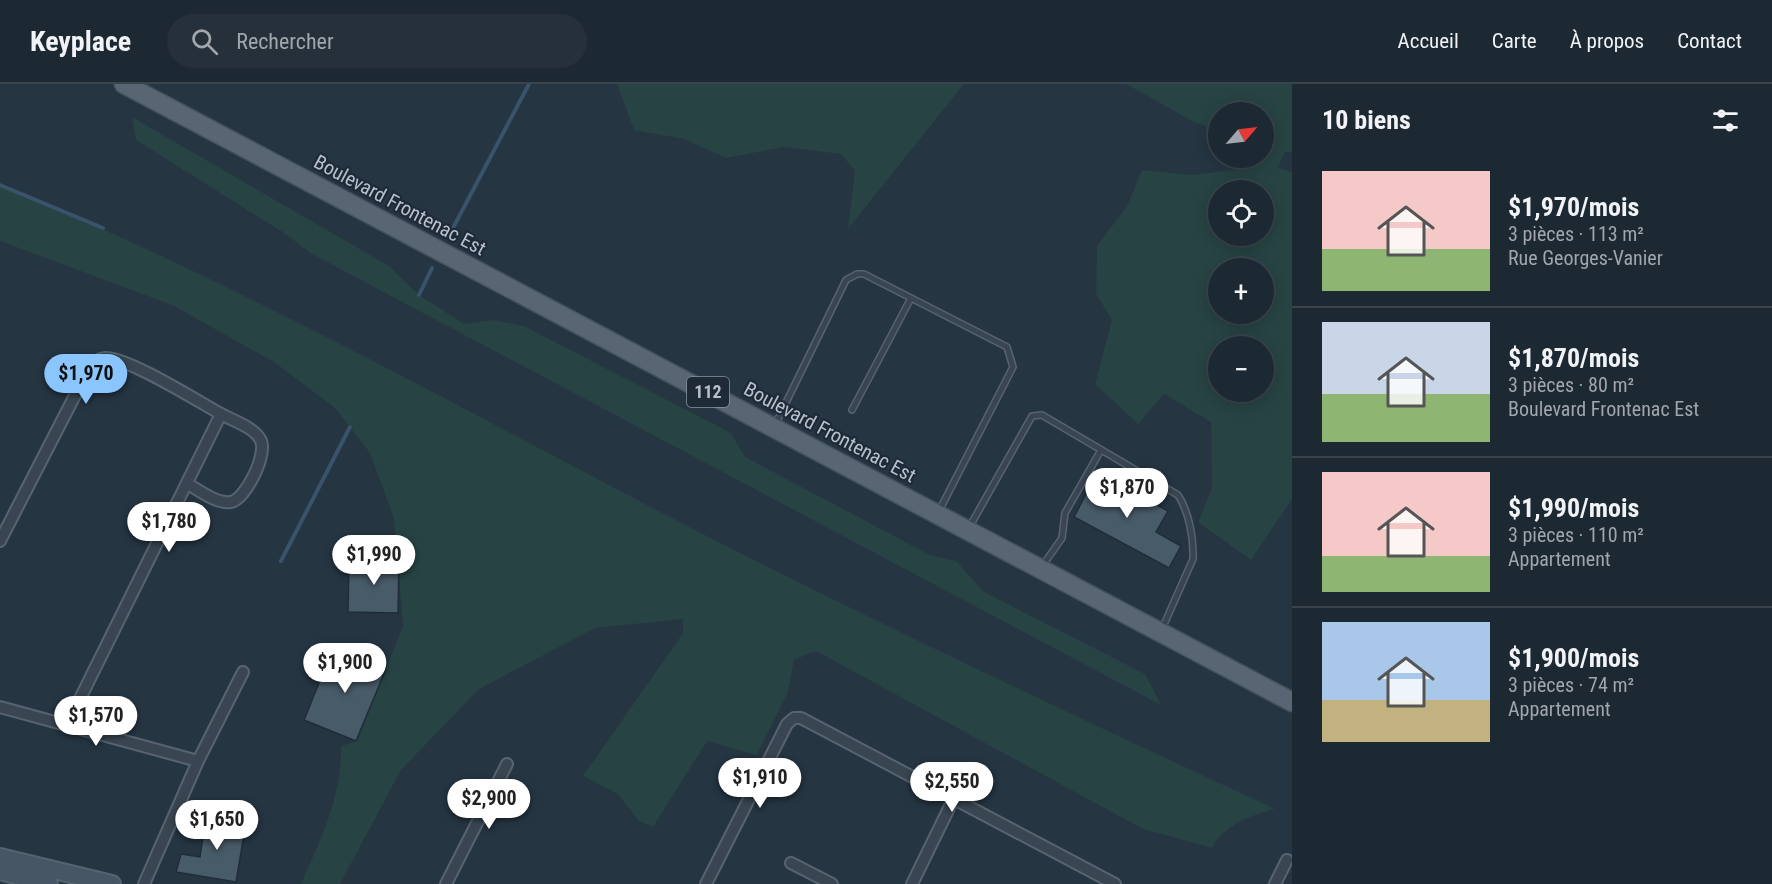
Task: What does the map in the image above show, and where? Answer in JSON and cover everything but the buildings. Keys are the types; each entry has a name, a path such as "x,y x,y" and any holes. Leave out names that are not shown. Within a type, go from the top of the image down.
{"main road":[{"name":"Boulevard Frontenac Est","path":"124,84 1292,702"}],"street":[{"path":"0,541 87,372 95,362 103,358 126,362 259,437 264,446 263,455 246,489 238,499 230,502 219,501 188,484"},
{"path":"67,724 221,414"},
{"path":"144,884 198,761 243,672"},
{"path":"0,707 198,761"},
{"path":"706,884 787,724 794,718 813,722 954,798 1096,879 1115,884"},
{"path":"446,884 507,764"},
{"path":"912,884 954,798"},
{"path":"0,857 112,884"},
{"path":"1275,884 1287,860"},
{"path":"791,862 832,884"},
{"path":"0,871 49,884"}],"lane":[{"path":"774,427 846,280 857,274 864,274 1007,347 1014,360 1013,367 937,514"},
{"path":"852,410 911,298"},
{"path":"967,530 1032,416 1041,415 1178,495 1184,504 1194,548 1192,559 1160,633"},
{"path":"1040,569 1062,538 1063,519 1069,502 1101,450"}],"green space":[{"path":"617,84 964,84 848,229 855,171 841,154 783,147 726,158 684,139 634,130"},
{"path":"1126,84 1292,84 1292,152 1285,152 1278,168 1292,172 1292,499 1251,560 1198,522 1212,488 1211,422 1164,394 1138,424 1095,384 1112,320 1096,294 1097,246 1127,206 1142,170 1192,175 1248,168 1274,168 1274,102 1208,102 1208,127 1194,122"},
{"path":"132,117 389,266 419,295 464,324 493,320 524,326 731,433 745,457 930,555 956,561 984,592 1145,674 1161,705 312,254 284,233 136,140"},
{"path":"0,185 194,271 384,366 760,563 952,657 1275,809 1239,822 1223,833 1212,848 1143,829 816,651 794,660 788,692 757,755 707,741 653,827 638,820 618,794 583,776 683,633 683,619 595,628 479,689 401,770 340,884 301,884 323,833 334,800 341,746 357,741 403,626 394,519 370,453 335,408 274,362 172,305 0,241"}],"waterway":[{"path":"453,228 529,84"},
{"path":"0,185 103,228"},
{"path":"419,295 432,268"},
{"path":"281,561 350,427"}]}
